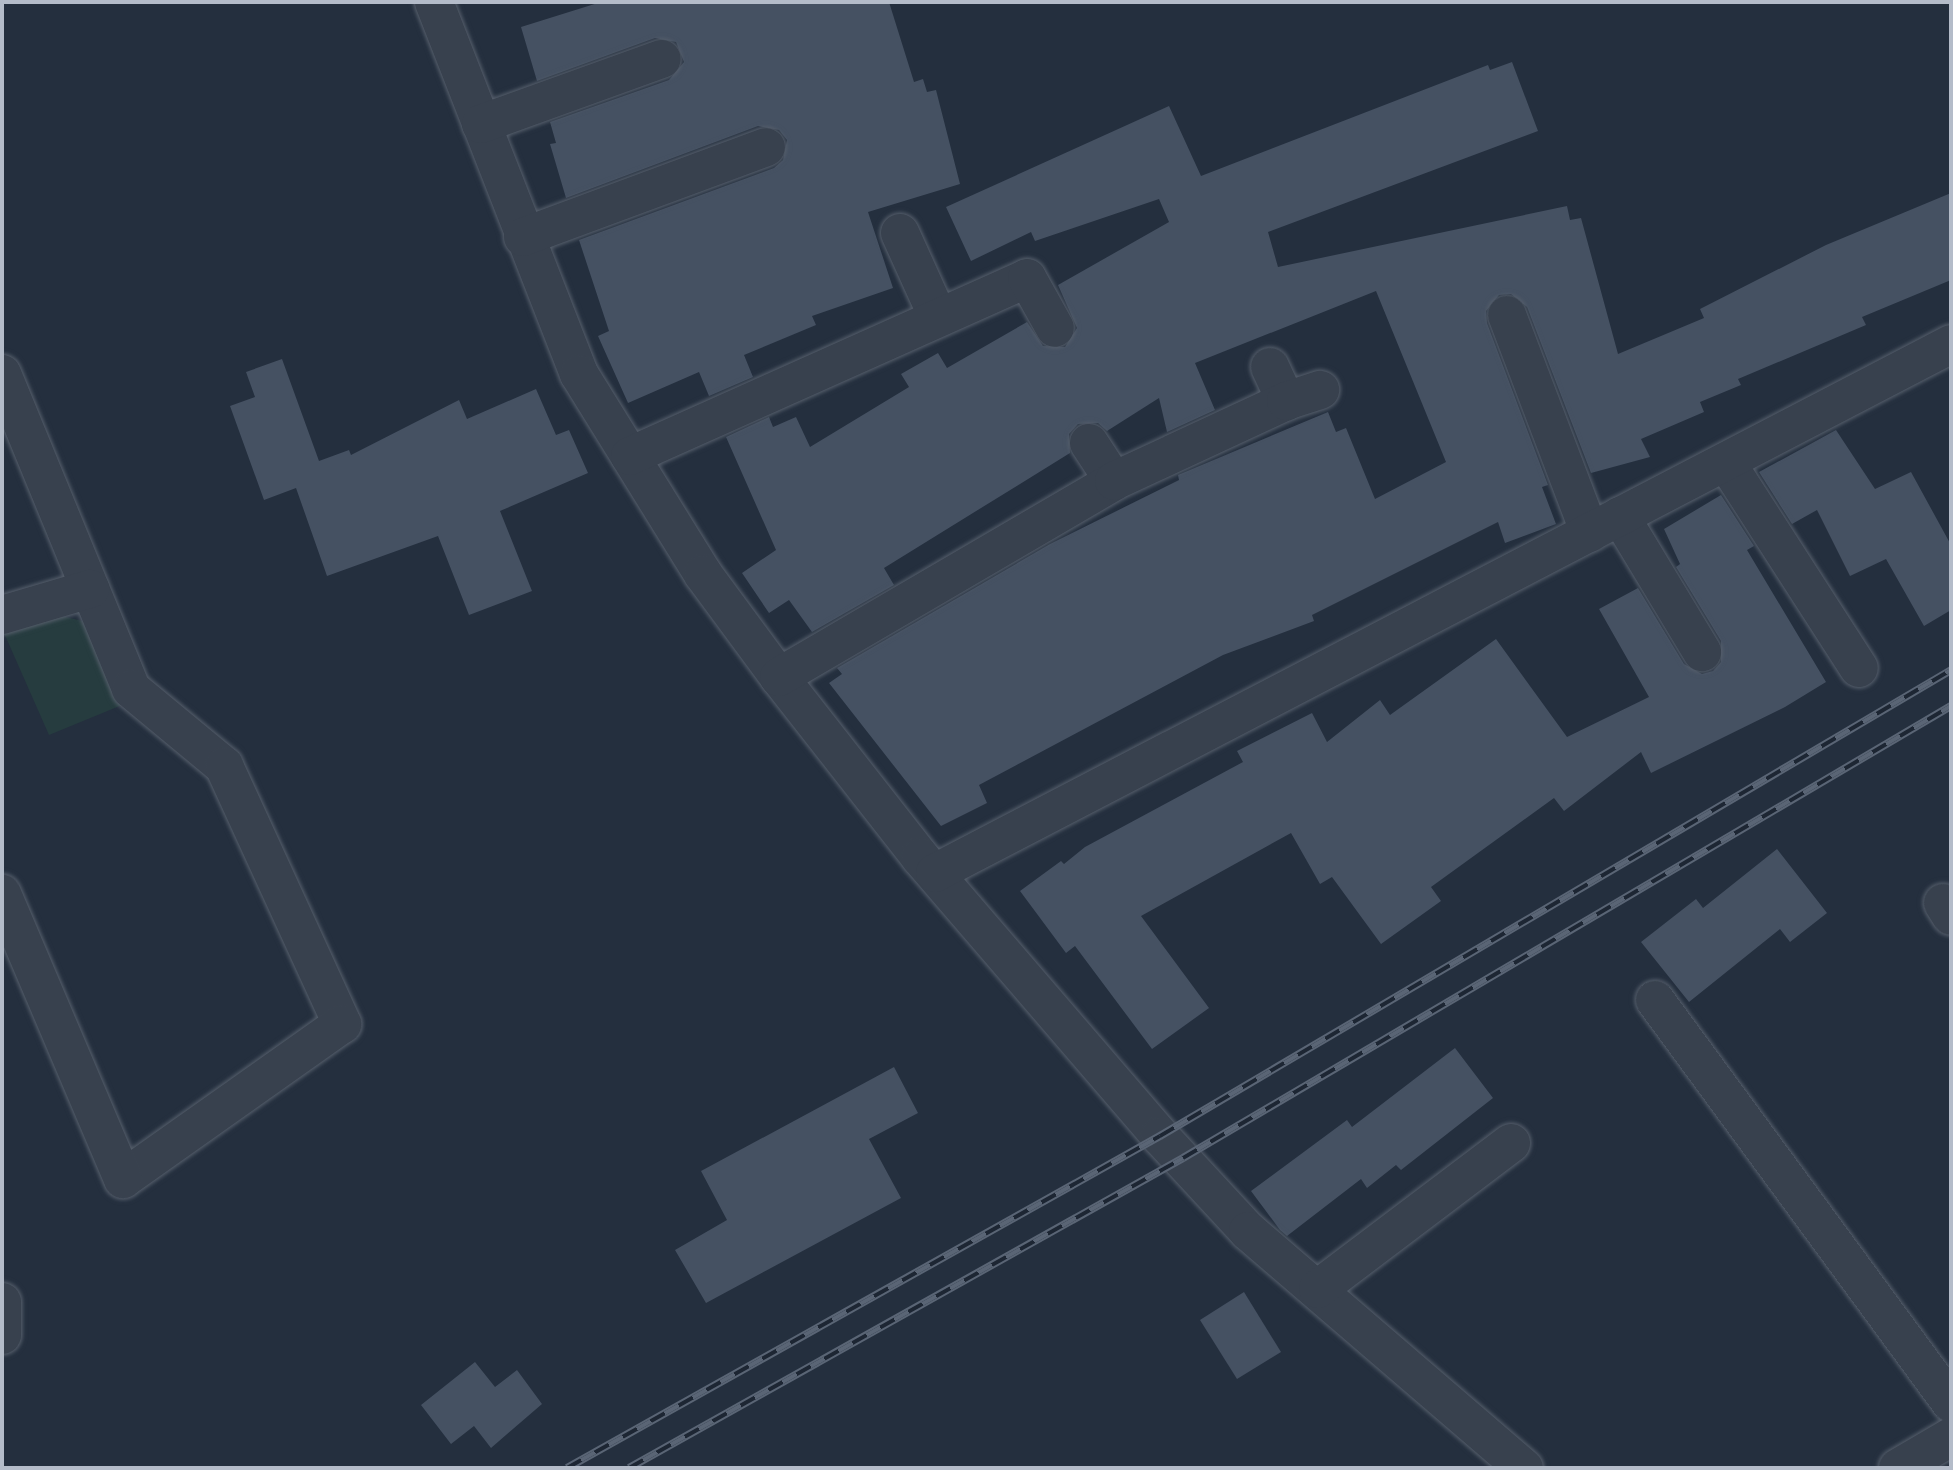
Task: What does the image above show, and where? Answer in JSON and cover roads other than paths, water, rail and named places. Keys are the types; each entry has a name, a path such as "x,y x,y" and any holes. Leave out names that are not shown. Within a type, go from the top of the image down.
{"street":[{"path":"434,2 523,237 579,374 703,574 779,677 935,873 1160,1136 1248,1231 1524,1468"},
{"path":"481,124 662,59"},
{"path":"523,237 766,147"},
{"path":"900,233 938,317"},
{"path":"630,456 1027,278 1055,328"},
{"path":"1507,315 1605,525 1702,652"},
{"path":"935,873 1951,344"},
{"path":"779,677 1114,481 1303,396 1270,367"},
{"path":"2,374 131,689 224,766 341,1024 123,1179 2,894"},
{"path":"1089,443 1114,481"},
{"path":"1726,462 1859,668"},
{"path":"2,615 90,589"},
{"path":"1655,1000 1951,1403"},
{"path":"1318,1289 1510,1143"},
{"path":"2,1302 2,1335"},
{"path":"1898,1468 1951,1437"}],"railway":[{"path":"567,1468 1160,1136 1951,670"},
{"path":"629,1468 1183,1158 1951,706"}]}
